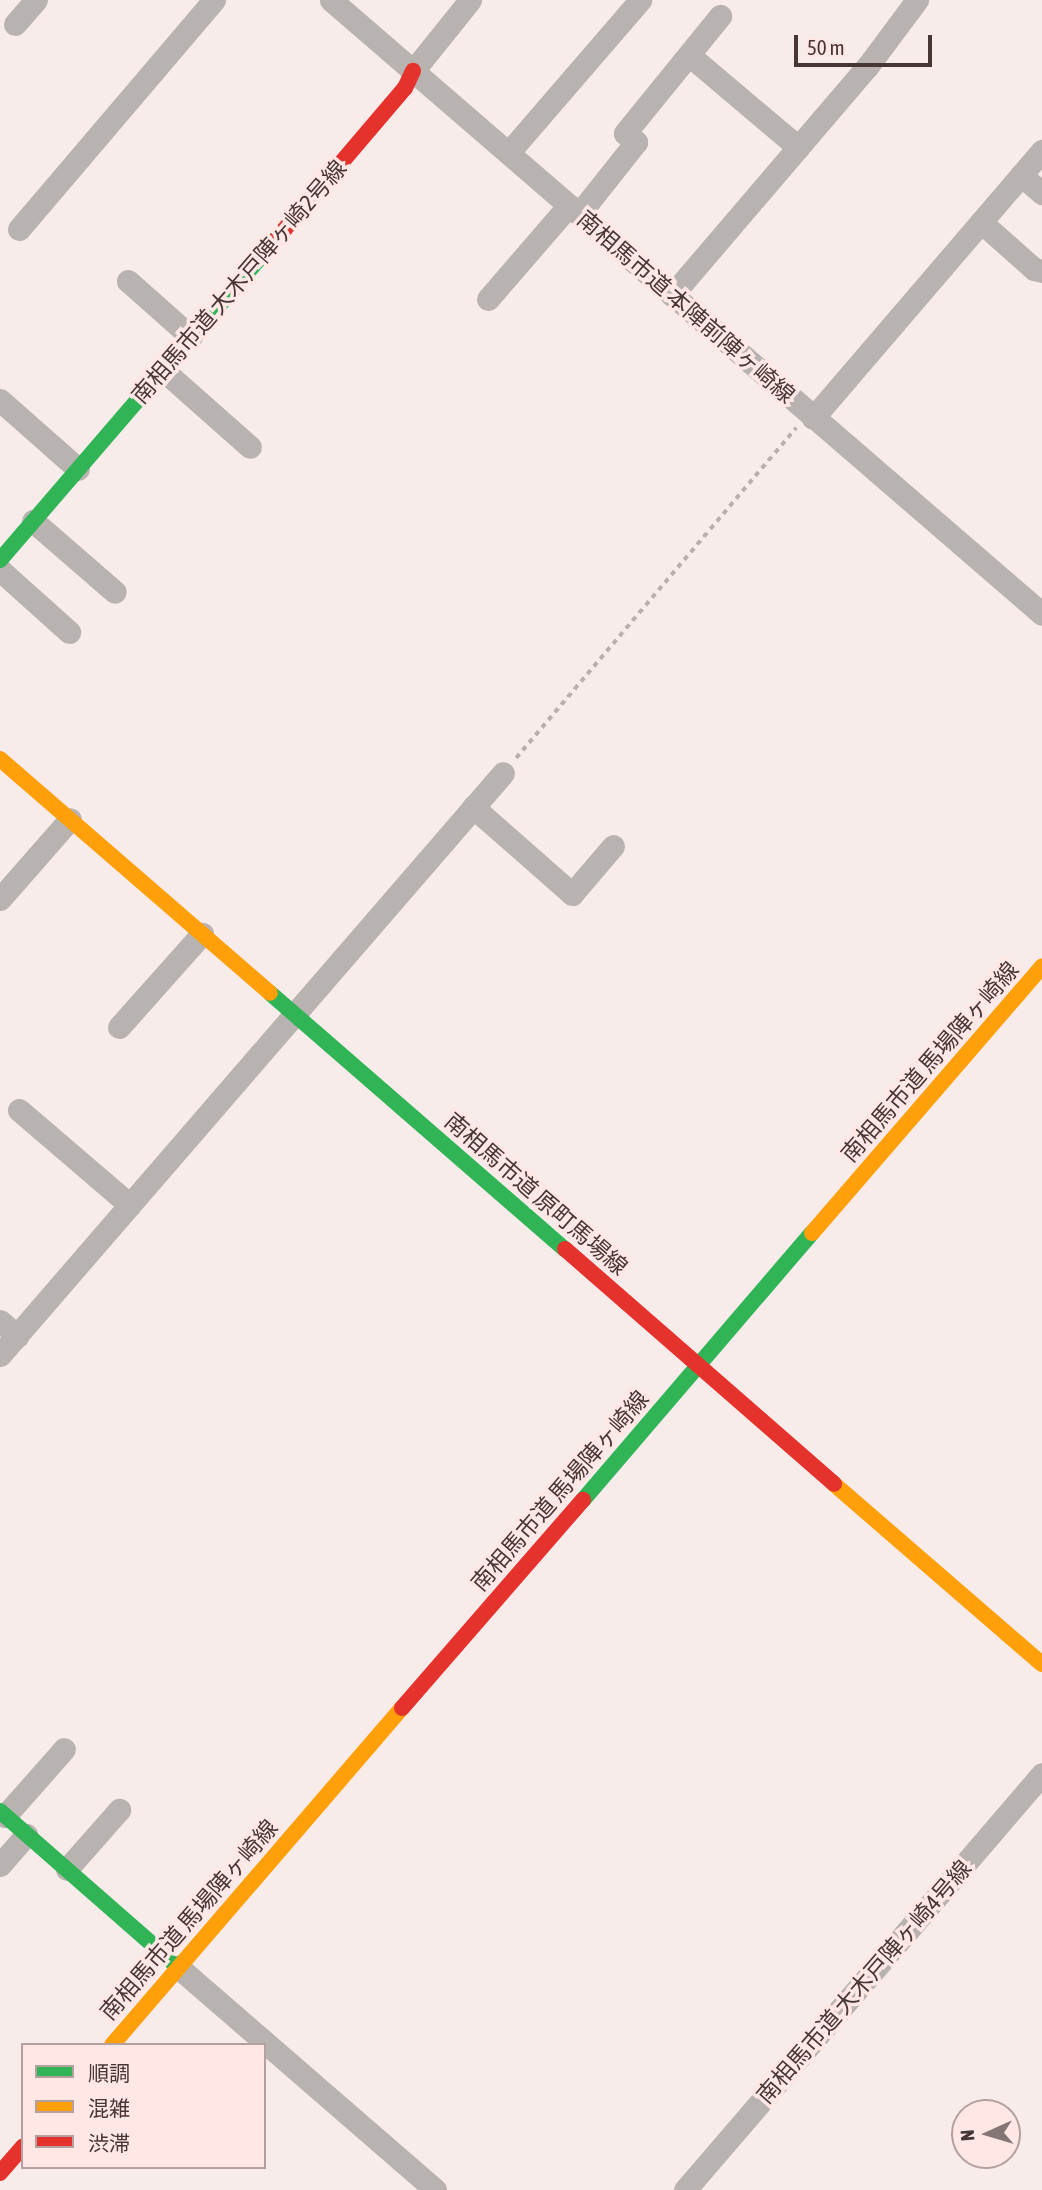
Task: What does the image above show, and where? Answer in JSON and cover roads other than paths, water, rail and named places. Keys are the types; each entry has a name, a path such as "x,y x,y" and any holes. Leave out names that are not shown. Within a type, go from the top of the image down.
{"street":[{"path":"15,24 36,0"},
{"path":"19,229 214,0"},
{"name":"南相馬市道 本陣前陣ヶ崎線","path":"331,0 1042,614"},
{"name":"南相馬市道 大木戸陣ヶ崎2号線","path":"0,561 405,88 413,71 470,0"},
{"path":"509,152 640,0"},
{"path":"672,295 867,67 917,0"},
{"path":"488,299 636,142 625,134 720,16"},
{"path":"689,55 798,147"},
{"path":"813,418 1042,151"},
{"path":"1021,175 1042,193"},
{"path":"981,222 1034,269 1042,271"},
{"path":"128,281 191,337"},
{"path":"163,370 250,447"},
{"path":"0,400 78,468"},
{"path":"33,521 114,592"},
{"path":"0,561 69,632"},
{"name":"南相馬市道 原町馬場線","path":"0,759 1042,1664"},
{"path":"0,1355 8,1328 130,1205 503,773"},
{"path":"473,807 572,894 613,846"},
{"path":"0,899 70,819"},
{"path":"119,1027 202,934"},
{"name":"南相馬市道 馬場陣ヶ崎線","path":"114,2043 1042,967"},
{"path":"19,1110 130,1205"},
{"path":"64,1749 3,1814 266,2043"},
{"name":"南相馬市道 大木戸陣ヶ崎4号線","path":"685,2190 1042,1774"},
{"path":"67,1869 119,1810"},
{"path":"0,1865 26,1835"},
{"path":"266,2043 435,2190"},
{"path":"0,2173 21,2149"}]}
